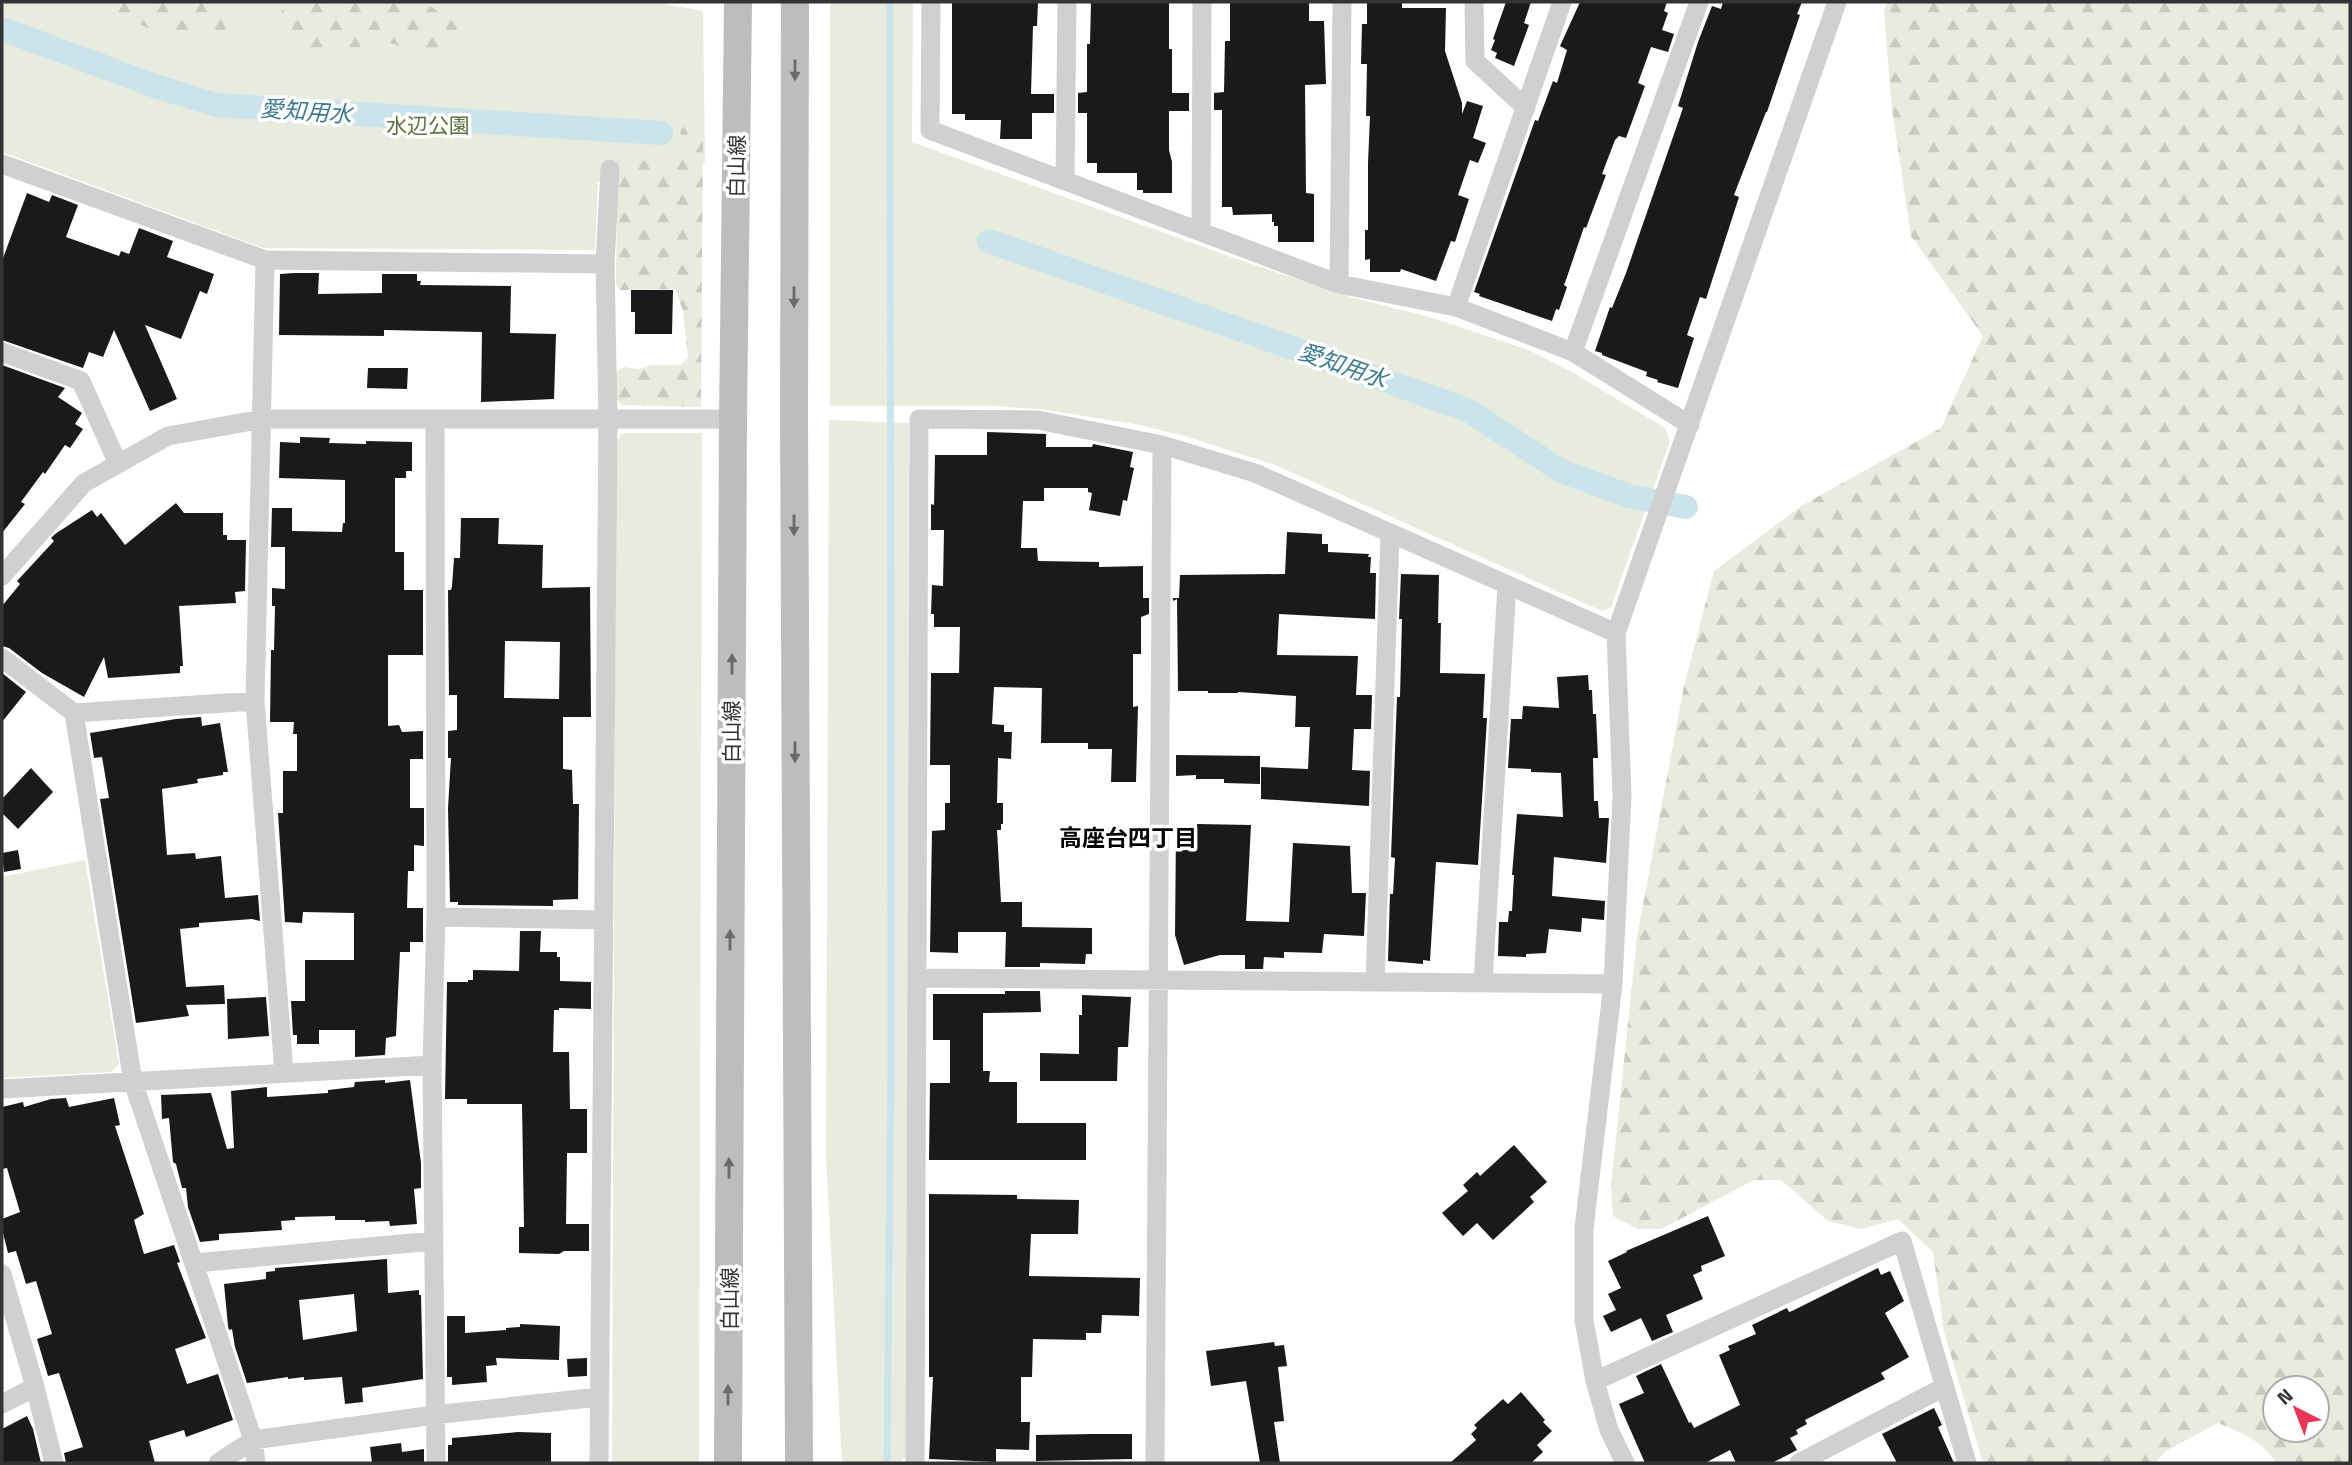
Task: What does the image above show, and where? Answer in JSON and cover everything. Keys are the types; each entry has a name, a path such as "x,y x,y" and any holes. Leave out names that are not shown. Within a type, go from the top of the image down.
{"street":[{"name":"白山線","path":"728,1463 734,2"},
{"path":"795,2 793,418 799,1463"},
{"path":"931,2 930,130 1339,284 1456,307 1573,352 1690,425"},
{"path":"1065,180 1067,2"},
{"path":"1201,232 1202,2"},
{"path":"1339,284 1342,2"},
{"path":"1474,2 1475,61 1526,108"},
{"path":"1456,307 1562,2"},
{"path":"1573,352 1699,2"},
{"path":"1625,1463 1609,1430 1595,1381 1584,1320 1584,1228 1612,984 1622,796 1616,633 1837,2"},
{"path":"2,164 265,260 605,264"},
{"path":"599,1463 608,419 605,264 610,169"},
{"path":"265,260 255,701 284,1073"},
{"path":"2,352 81,381 118,464"},
{"path":"2,576 84,483 168,436 262,419 733,419"},
{"path":"915,1463 919,419 1038,421 1162,445 1255,473 1616,633"},
{"path":"435,420 436,917 432,1065 436,1463"},
{"path":"1155,1463 1162,445"},
{"path":"1375,982 1390,534"},
{"path":"1483,983 1507,585"},
{"path":"2,658 75,713 255,701"},
{"path":"75,713 132,1082 253,1440 256,1463"},
{"path":"436,917 603,920"},
{"path":"918,978 1612,984"},
{"path":"2,1089 432,1065"},
{"path":"195,1263 433,1241"},
{"path":"1595,1381 1902,1241 1967,1463"},
{"path":"2,1274 54,1463"},
{"path":"2,1404 35,1387"},
{"path":"1799,1463 1944,1387"},
{"path":"218,1463 253,1440 434,1415 599,1397"}],"green space":[{"name":"水辺公園","path":"2,2 654,2 703,11 705,162 638,181 598,182 595,250 263,248 2,152"},
{"path":"95,2 184,2 189,6 200,2 228,2 235,10 233,23 225,31 190,36 154,31"},
{"path":"287,2 427,4 454,22 465,44 450,55 417,51 387,42 323,53 289,44 276,21"},
{"path":"830,2 913,2 912,142 1237,259 1354,298 1433,318 1531,351 1572,372 1665,428 1670,441 1611,607 1602,611 1275,465 1188,437 1140,425 1047,410 995,406 830,406"},
{"path":"1887,2 2350,2 2350,1463 2276,1463 2258,1443 2218,1423 2166,1451 2155,1463 1983,1463 1944,1332 1933,1252 1898,1219 1861,1229 1828,1221 1781,1180 1754,1180 1661,1229 1638,1229 1613,1216 1611,1186 1637,937 1684,686 1714,571 1803,505 1941,428 1983,336 1911,236 1892,109 1884,12"},
{"path":"688,122 699,122 703,127 701,407 622,405 616,398 616,372 624,367 639,369 652,365 681,365 688,357 683,311 675,289 620,290 616,285 617,179 635,164 677,154 681,130"},
{"path":"829,420 909,423 906,1456 900,1463 842,1463 826,1155"},
{"path":"622,433 702,433 699,1463 612,1463 616,442"},
{"path":"85,860 119,1064 111,1072 2,1078 2,877"}],"building":[{"path":"952,2 1038,2 1037,26 1033,26 1031,94 1054,94 1054,113 1032,113 1032,139 1000,139 1001,120 965,120 965,114 952,114"},
{"path":"1091,2 1169,2 1172,93 1189,93 1189,111 1169,111 1172,193 1143,193 1143,190 1137,190 1137,173 1097,173 1097,163 1087,163 1087,113 1078,113 1078,93 1087,92 1087,44 1090,44"},
{"path":"1230,2 1309,2 1309,21 1324,21 1326,84 1305,85 1306,193 1314,194 1314,242 1278,242 1278,226 1274,226 1272,222 1272,214 1233,215 1232,207 1222,207 1222,110 1214,110 1214,93 1224,92 1225,41 1230,41"},
{"path":"1367,2 1402,2 1402,8 1446,8 1445,51 1462,103 1462,114 1467,101 1483,106 1473,138 1486,143 1478,163 1470,160 1458,195 1469,199 1455,242 1451,241 1436,281 1401,269 1400,272 1370,272 1370,259 1365,260 1370,116 1366,116 1367,64 1361,64 1362,24 1367,24"},
{"path":"1506,2 1531,2 1524,23 1529,25 1514,66 1495,58 1497,53 1491,50"},
{"path":"1580,2 1667,2 1664,11 1668,13 1662,30 1674,34 1668,52 1651,47 1638,83 1645,86 1626,138 1619,136 1615,140 1602,174 1606,175 1586,228 1584,227 1564,285 1567,287 1559,310 1556,309 1552,321 1474,292 1535,120 1538,121 1553,81 1557,83 1567,50 1560,46"},
{"path":"1723,2 1802,2 1767,112 1734,195 1739,197 1706,299 1700,297 1687,335 1694,338 1678,388 1657,382 1658,380 1646,376 1647,372 1595,351 1610,307 1612,308 1626,273 1683,108 1678,106 1698,42 1712,6 1721,9"},
{"path":"27,193 49,202 52,195 78,205 66,237 119,256 121,251 129,254 139,228 173,241 167,257 214,274 207,294 200,291 181,339 145,325 177,399 150,411 114,330 103,357 89,352 83,368 2,340 2,261"},
{"path":"319,273 318,294 382,293 382,274 417,274 420,285 511,286 510,333 556,334 554,399 481,402 482,332 384,330 384,336 279,335 280,274"},
{"path":"631,290 673,290 672,334 635,334"},
{"path":"2,365 65,388 58,397 82,413 75,424 83,429 70,448 65,445 45,474 43,472 21,502 25,504 2,533"},
{"path":"368,368 408,368 407,389 367,388"},
{"path":"987,432 1046,434 1046,447 1092,447 1093,444 1133,452 1130,467 1134,468 1127,501 1123,500 1120,516 1089,510 1092,493 1088,492 1088,488 1044,488 1044,501 1023,501 1021,548 1037,548 1038,561 1099,562 1099,567 1143,566 1143,598 1149,598 1149,614 1141,617 1141,654 1133,654 1133,707 1138,706 1136,782 1111,782 1112,749 1088,749 1088,743 1041,743 1042,688 994,687 992,724 1004,725 1004,732 1012,732 1011,759 998,758 997,803 1003,803 1003,824 1001,830 997,830 1001,902 1022,902 1022,927 1092,928 1092,954 1086,954 1085,964 1040,963 1040,967 1005,967 1006,932 958,932 958,953 930,952 932,831 945,830 945,803 950,803 950,765 930,765 931,673 959,673 960,627 934,627 934,614 931,614 932,585 943,586 944,530 931,530 935,455 987,455"},
{"path":"300,437 330,438 329,443 412,442 412,471 406,471 406,478 395,478 395,552 404,552 404,590 423,590 423,655 388,655 388,726 399,725 402,732 423,731 423,759 410,759 410,808 424,808 424,846 414,845 414,871 408,871 407,908 423,908 423,942 410,942 410,952 400,952 396,1036 386,1038 385,1055 355,1057 355,1030 319,1030 319,1044 297,1044 297,1035 293,1035 291,1001 305,1001 305,960 354,960 354,913 303,912 302,923 285,922 278,813 283,813 283,771 297,771 297,734 293,734 294,722 270,722 271,650 274,650 275,606 272,606 272,588 285,589 285,547 271,547 272,508 292,508 292,531 342,532 345,523 345,480 279,478 280,442 300,443"},
{"path":"176,503 184,513 223,513 223,535 227,535 227,540 246,540 245,591 235,592 236,603 179,606 183,666 180,666 180,673 108,678 104,657 84,697 2,646 2,606 20,584 17,581 54,541 51,538 55,534 92,510 97,517 101,513 125,545"},
{"path":"461,518 499,518 498,544 543,545 542,588 590,587 591,717 563,717 563,769 572,770 573,804 579,804 578,899 553,900 553,906 458,905 458,902 450,902 448,808 451,758 448,758 448,731 457,730 457,695 449,695 448,590 451,590 452,586 454,558 460,558","holes":["505,641 560,642 559,699 504,698"]},
{"path":"1287,532 1322,534 1322,544 1328,544 1328,552 1369,554 1370,573 1376,573 1375,619 1279,614 1277,655 1358,656 1356,695 1372,695 1371,729 1354,729 1352,770 1370,771 1369,806 1261,799 1261,767 1308,769 1310,727 1295,727 1296,696 1178,691 1177,599 1173,601 1173,598 1179,598 1180,575 1285,574"},
{"path":"1401,574 1439,575 1440,673 1485,674 1483,718 1487,718 1478,865 1436,862 1430,961 1423,960 1423,964 1388,961 1390,894 1393,894 1395,858 1391,857 1397,697 1400,697"},
{"path":"2,673 26,692 2,722"},
{"path":"1588,675 1593,714 1596,714 1598,758 1593,758 1594,801 1598,801 1599,818 1609,818 1606,863 1554,857 1552,896 1605,901 1604,920 1582,918 1581,932 1549,929 1546,953 1526,954 1526,957 1498,956 1499,922 1508,922 1509,911 1512,911 1517,814 1563,817 1561,773 1508,768 1511,719 1522,719 1523,706 1559,708 1557,677"},
{"path":"201,717 202,726 220,723 228,772 197,779 198,783 162,789 167,855 195,853 196,859 221,856 225,898 258,895 260,921 252,919 199,923 199,927 180,929 186,987 224,985 225,1004 186,1005 189,1016 136,1023 100,799 109,798 102,757 94,758 90,733"},
{"path":"1176,755 1260,756 1260,784 1224,783 1224,779 1196,779 1196,775 1176,776"},
{"path":"31,768 53,792 18,829 2,813 2,799"},
{"path":"1197,824 1251,825 1246,921 1289,922 1293,843 1350,846 1352,893 1366,893 1364,936 1324,934 1322,953 1284,952 1284,958 1264,957 1263,969 1245,969 1245,955 1220,955 1184,965 1175,935 1176,830 1197,831"},
{"path":"18,850 21,869 4,872 2,853"},
{"path":"520,931 541,931 540,952 557,952 557,957 560,957 560,981 591,982 591,1009 554,1010 553,1052 569,1052 570,1109 587,1109 587,1153 567,1153 566,1224 589,1224 589,1251 564,1251 559,1254 519,1253 519,1227 524,1227 522,1104 467,1104 467,1099 445,1099 447,982 473,980 473,970 519,971"},
{"path":"1005,991 1040,991 1041,1012 983,1013 983,1071 990,1071 989,1082 1017,1082 1017,1123 1086,1123 1086,1160 929,1160 930,1083 950,1083 950,1040 933,1040 933,994 1005,994"},
{"path":"1082,995 1131,997 1128,1047 1118,1047 1117,1081 1040,1081 1040,1053 1079,1054"},
{"path":"266,997 269,1036 228,1039 227,999"},
{"path":"385,1080 385,1083 410,1080 421,1163 421,1188 414,1189 417,1224 390,1226 389,1221 335,1220 335,1216 295,1217 295,1220 281,1221 282,1230 219,1234 219,1240 200,1242 188,1207 186,1188 182,1188 176,1164 173,1162 169,1118 162,1119 161,1095 211,1093 227,1149 234,1148 231,1091 267,1087 267,1097 328,1093 328,1090 354,1087 355,1082"},
{"path":"66,1098 69,1107 114,1098 120,1125 115,1126 144,1214 134,1220 144,1254 174,1245 180,1262 177,1263 206,1338 175,1349 187,1384 218,1374 233,1420 186,1437 184,1430 149,1441 155,1463 66,1463 64,1453 83,1447 59,1373 48,1376 37,1339 52,1334 36,1281 26,1284 16,1251 8,1253 2,1229 2,1219 20,1212 7,1168 2,1169 2,1107 23,1102 24,1107 51,1099"},
{"path":"1514,1145 1547,1182 1530,1197 1534,1202 1493,1240 1477,1223 1463,1236 1442,1213 1468,1191 1463,1185 1477,1172 1480,1176"},
{"path":"929,1194 1017,1195 1017,1199 1079,1200 1078,1234 1031,1234 1029,1276 1140,1278 1139,1316 1102,1315 1101,1333 1086,1333 1086,1340 1033,1339 1032,1377 1021,1377 1021,1422 1030,1422 1029,1450 996,1449 996,1462 929,1459 933,1377 929,1377"},
{"path":"1708,1216 1725,1256 1701,1266 1702,1271 1693,1275 1703,1299 1666,1315 1673,1332 1652,1341 1641,1318 1611,1332 1603,1316 1616,1310 1608,1294 1621,1288 1608,1261"},
{"path":"387,1259 388,1293 419,1290 421,1295 423,1379 362,1388 363,1402 345,1404 342,1377 304,1380 304,1377 288,1377 247,1383 232,1329 229,1330 228,1326 224,1284 266,1279 266,1272 275,1271 275,1268","holes":["354,1294 357,1331 303,1340 299,1300"]},
{"path":"1878,1268 1881,1275 1890,1271 1904,1301 1885,1313 1909,1357 1881,1373 1885,1379 1805,1420 1807,1424 1796,1430 1798,1434 1790,1438 1797,1450 1772,1463 1736,1463 1730,1450 1705,1463 1645,1463 1619,1404 1644,1393 1636,1376 1661,1364 1689,1423 1691,1422 1694,1428 1740,1405 1719,1355 1730,1350 1728,1346 1756,1334 1752,1325 1787,1308 1789,1312 1792,1311"},
{"path":"447,1316 465,1316 465,1333 506,1330 520,1327 520,1324 560,1326 559,1360 496,1358 497,1365 486,1366 487,1382 452,1385 452,1377 447,1377"},
{"path":"1274,1342 1275,1346 1284,1345 1287,1366 1278,1367 1284,1421 1274,1422 1280,1463 1260,1463 1246,1381 1211,1386 1206,1351"},
{"path":"587,1358 587,1376 568,1377 567,1359"},
{"path":"1521,1392 1552,1431 1537,1445 1543,1452 1531,1463 1450,1463 1476,1440 1471,1434 1477,1428 1474,1425 1503,1399 1508,1404"},
{"path":"1934,1408 1942,1425 1938,1427 1954,1463 1897,1463 1882,1434"},
{"path":"27,1416 41,1463 2,1463 2,1429"},
{"path":"518,1432 551,1433 551,1463 448,1463 448,1445 452,1445 452,1438"},
{"path":"1132,1434 1132,1459 1036,1461 1036,1435"},
{"path":"401,1443 402,1452 424,1449 424,1463 372,1463 370,1447"}],"waterway":[{"path":"887,1463 891,1058 890,2"},
{"name":"愛知用水","path":"5,30 155,86 216,105 661,133"},
{"name":"愛知用水","path":"989,241 1468,410 1561,471 1629,496 1686,507"}],"district":[{"name":"高座台四丁目","path":"1128,837"}]}
